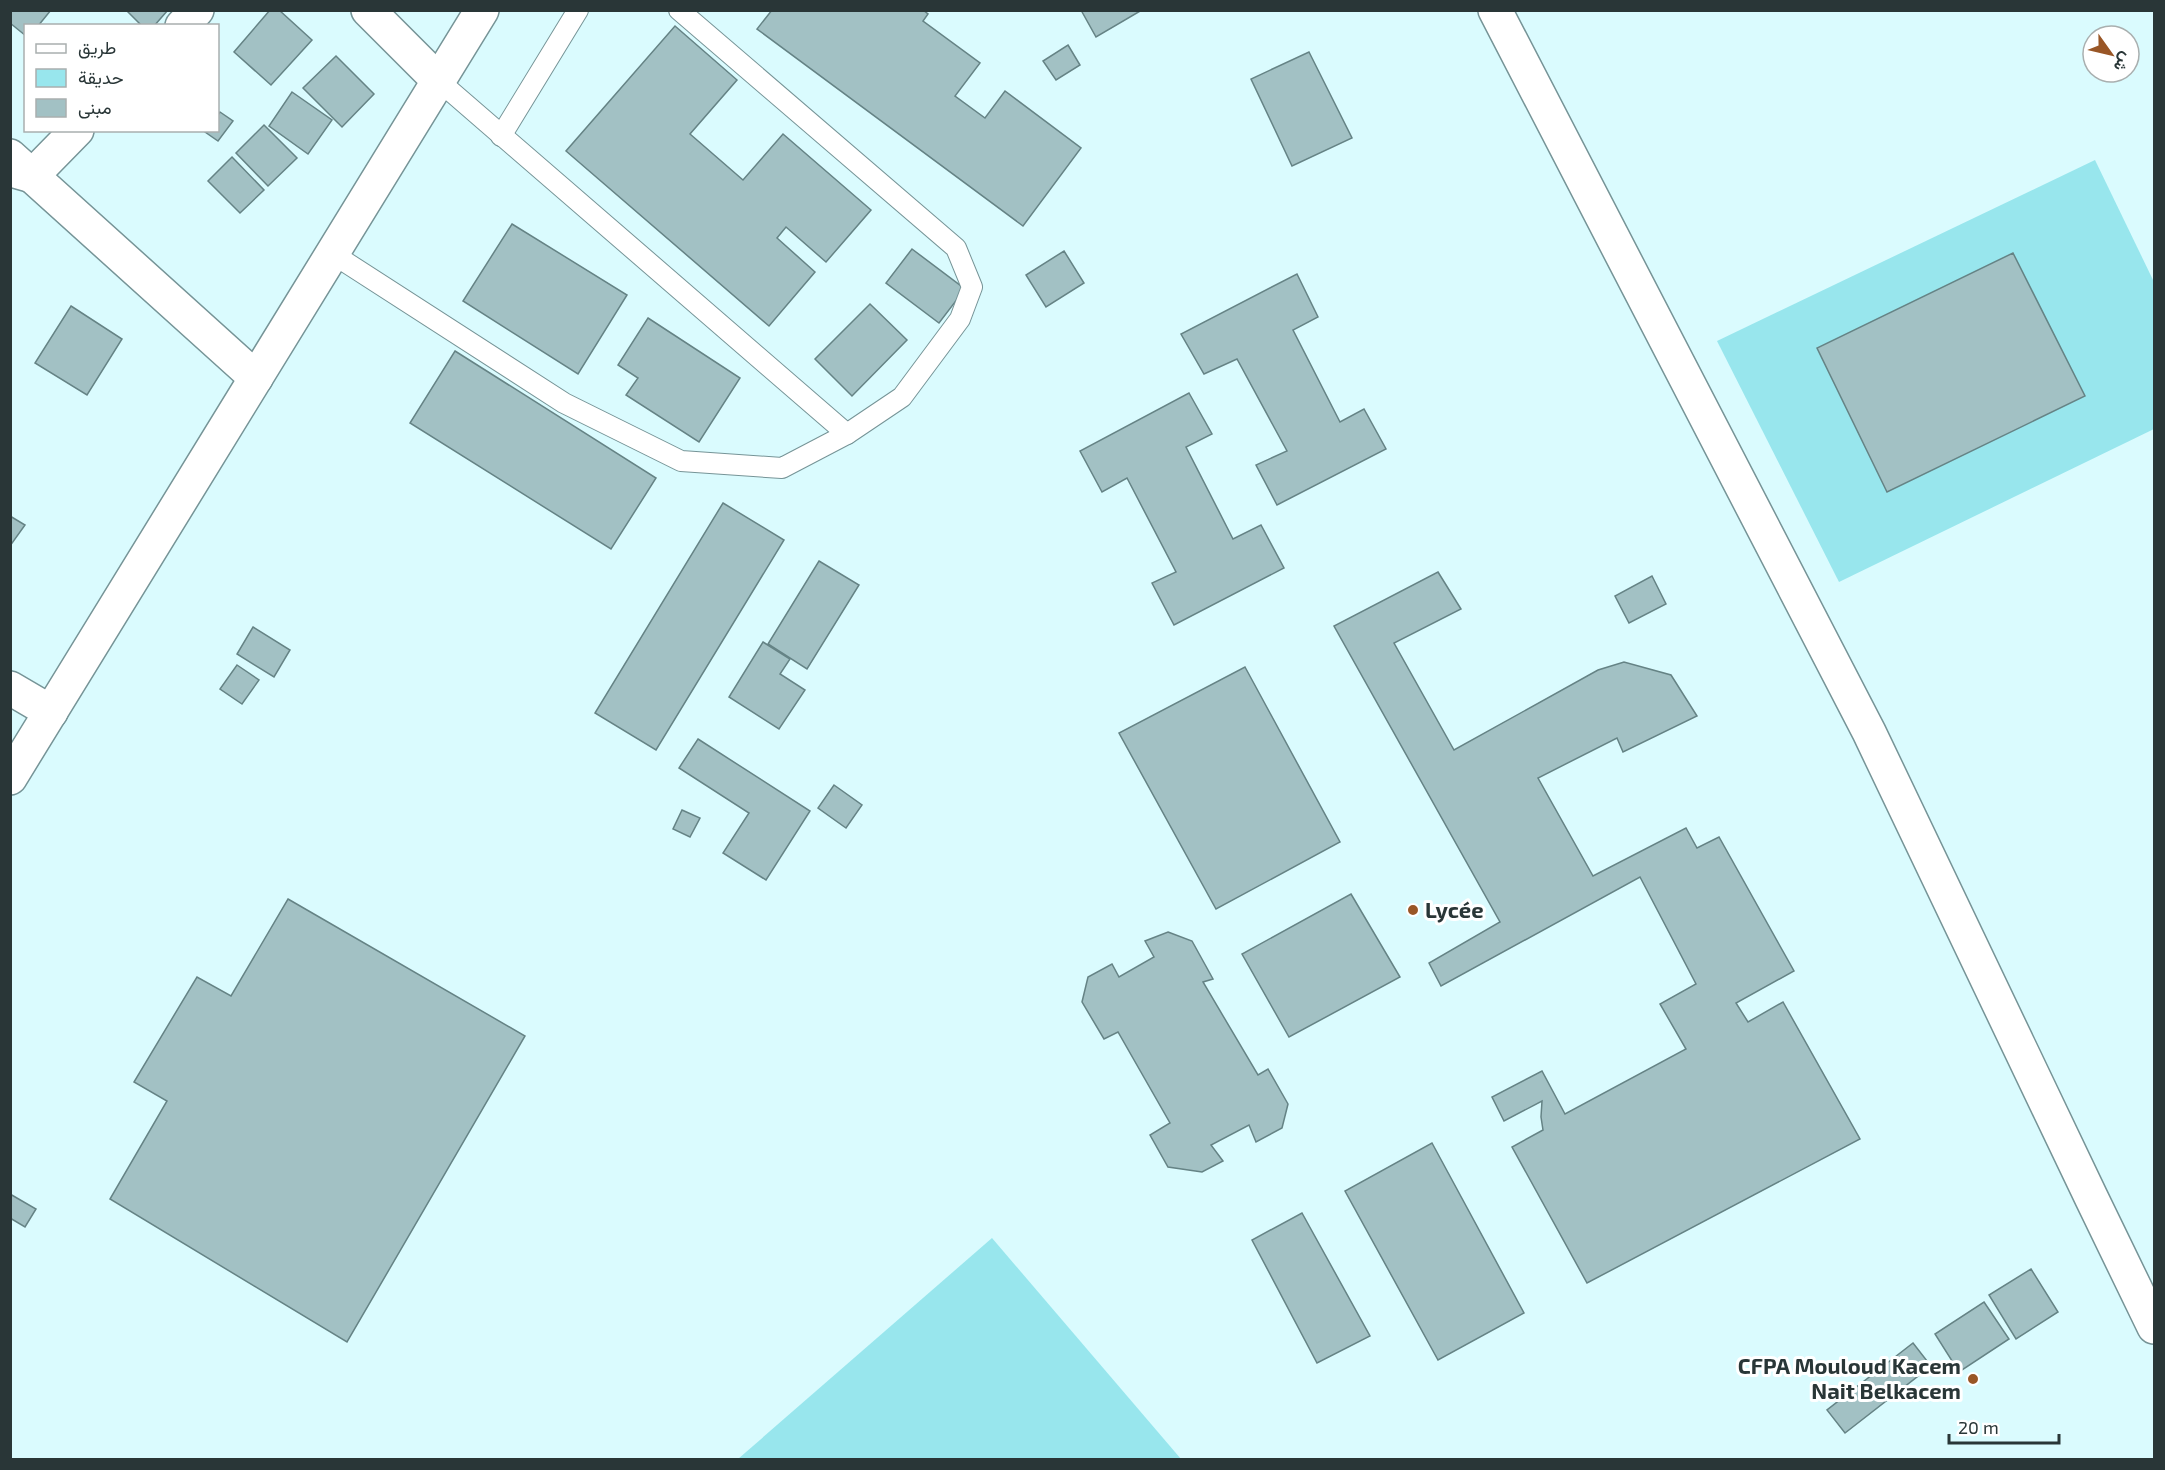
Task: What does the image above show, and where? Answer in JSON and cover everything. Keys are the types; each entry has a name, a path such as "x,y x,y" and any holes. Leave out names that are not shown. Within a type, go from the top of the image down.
{"main road":[{"path":"184,24 197,10"},
{"path":"368,10 439,81"},
{"path":"10,778 482,10"},
{"path":"1495,10 1869,732 2154,1326"},
{"path":"74,132 18,167 256,378"},
{"path":"10,688 51,712"}],"lane":[{"path":"501,136 578,10"},
{"path":"333,254 564,403 681,461 782,468 847,434 902,397 960,319 972,287 956,248 679,10"},
{"path":"439,81 847,434"}],"green space":[{"path":"2095,160 2154,282 2154,429 1839,582 1717,341"},
{"path":"992,1238 1181,1459 738,1459"}],"building":[{"path":"10,10 51,10 40,24 24,24 24,34 10,23"},
{"path":"126,10 168,10 156,24 140,24"},
{"path":"270,10 279,10 312,40 271,85 234,52"},
{"path":"772,10 923,10 928,14 923,21 980,63 955,96 985,118 1005,91 1081,148 1023,226 757,29"},
{"path":"1081,10 1142,10 1096,37"},
{"path":"675,26 737,80 690,134 743,180 783,134 871,210 826,262 786,227 777,238 815,272 769,326 566,151"},
{"path":"1068,45 1080,65 1056,80 1043,61"},
{"path":"1309,52 1352,138 1292,166 1251,79"},
{"path":"336,56 374,94 342,127 303,88"},
{"path":"292,92 332,120 308,154 269,126"},
{"path":"219,114 233,121 218,141 205,132 219,132"},
{"path":"264,125 297,158 268,186 236,153"},
{"path":"232,157 264,190 240,213 208,181"},
{"path":"512,224 627,295 578,374 463,301"},
{"path":"912,249 965,289 939,323 886,283"},
{"path":"1064,251 1084,283 1046,307 1026,275"},
{"path":"2013,253 2085,396 1887,492 1817,348"},
{"path":"1297,274 1318,317 1293,330 1340,422 1364,409 1386,449 1277,505 1256,465 1287,451 1237,359 1204,374 1181,334"},
{"path":"870,304 907,340 852,396 815,359"},
{"path":"71,306 122,339 87,395 35,363"},
{"path":"648,318 740,378 699,442 626,395 638,378 618,365"},
{"path":"455,351 656,478 611,549 410,423"},
{"path":"1189,393 1212,434 1186,447 1233,539 1261,525 1284,568 1174,625 1152,583 1176,572 1127,478 1102,492 1080,451"},
{"path":"723,503 784,540 656,750 595,713"},
{"path":"10,516 25,525 10,546"},
{"path":"819,561 859,585 807,669 768,644"},
{"path":"1438,572 1461,609 1394,643 1454,750 1598,670 1624,662 1671,675 1697,716 1623,752 1617,738 1538,778 1593,876 1686,828 1697,848 1719,837 1794,971 1736,1003 1748,1022 1783,1002 1860,1139 1587,1283 1512,1147 1543,1130 1542,1101 1504,1121 1492,1097 1542,1071 1565,1114 1686,1049 1660,1004 1696,984 1640,877 1441,986 1429,963 1500,922 1334,626"},
{"path":"1652,576 1666,604 1629,623 1615,596"},
{"path":"253,627 290,650 274,677 237,654"},
{"path":"763,642 790,659 780,674 805,690 779,729 729,697"},
{"path":"237,665 259,680 242,704 220,689"},
{"path":"1245,667 1340,842 1216,909 1119,733"},
{"path":"698,739 810,811 766,880 723,853 749,813 679,768"},
{"path":"834,785 862,805 846,828 818,808"},
{"path":"682,810 700,818 690,837 673,829"},
{"path":"1351,894 1400,977 1289,1037 1242,954"},
{"path":"288,899 525,1036 347,1342 110,1199 167,1101 134,1082 197,977 231,996"},
{"path":"1168,932 1192,941 1213,979 1203,982 1258,1075 1268,1069 1288,1104 1282,1128 1256,1142 1249,1125 1211,1145 1223,1161 1202,1172 1168,1167 1150,1135 1170,1123 1118,1032 1104,1039 1082,1002 1088,977 1112,964 1119,977 1154,957 1145,941"},
{"path":"1432,1143 1524,1313 1438,1360 1345,1191"},
{"path":"10,1194 36,1209 25,1227 10,1218"},
{"path":"1302,1213 1370,1336 1317,1363 1252,1240"},
{"path":"2031,1269 2058,1312 2016,1339 1989,1295"},
{"path":"1984,1302 2009,1339 1959,1372 1935,1334"},
{"path":"1913,1343 1931,1366 1845,1433 1827,1410"}],"place":[{"name":"Lycée","path":"1413,910"},
{"name":"CFPA Mouloud Kacem Nait Belkacem","path":"1973,1379"}]}
